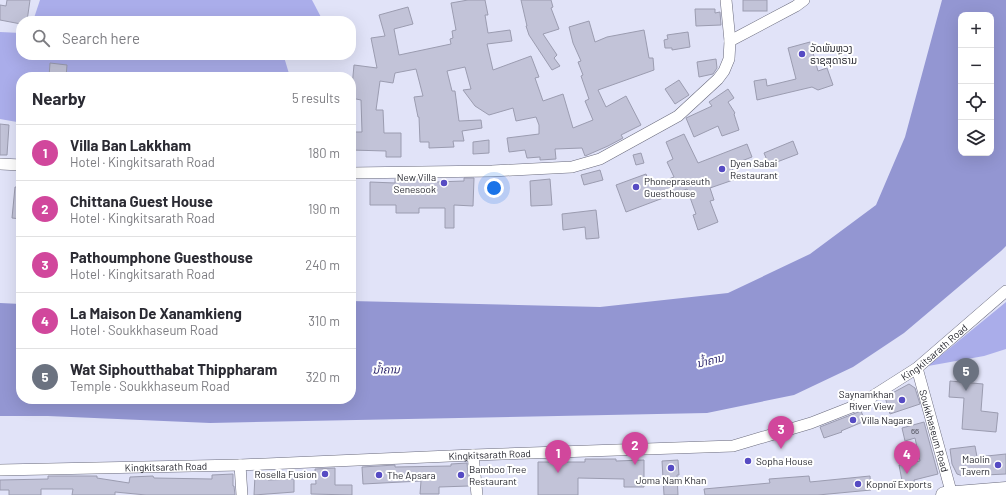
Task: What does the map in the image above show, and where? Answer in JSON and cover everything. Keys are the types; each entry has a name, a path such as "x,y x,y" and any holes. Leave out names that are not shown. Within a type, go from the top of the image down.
{"main road":[{"path":"950,495 1006,490"}],"street":[{"path":"356,173 492,171 572,167 600,159 678,116 718,79 729,60 730,41 726,0"},
{"path":"730,41 796,6 804,0"},
{"path":"0,164 16,165"},
{"name":"Kingkitsarath Road","path":"0,470 240,464 733,446 811,423 862,403 917,368 1006,290"},
{"name":"Soukkhaseum Road","path":"917,368 950,495"},
{"path":"473,455 477,495"},
{"path":"240,464 242,495"}],"shaded area":[{"path":"40,0 312,0 320,16 35,16"},
{"path":"0,32 16,33 16,60 285,60 288,72 16,72 16,122 0,119"},
{"path":"1006,302 1006,349 984,356 928,366"}],"water":[{"name":"ນ້ຳຄານ","path":"942,0 1006,0 1006,246 904,333 853,367 794,395 707,413 210,423 48,416 0,416 0,303 16,304 16,404 356,404 356,301 600,307 728,293 810,254 876,205 905,137"}],"building":[{"path":"7,0 30,0 28,16 16,16 16,23 0,20 0,5 6,6"},
{"path":"468,0 485,0 488,15 485,15 488,33 510,30 512,41 487,44 493,70 531,56 539,77 535,78 543,101 563,94 573,128 593,120 585,101 589,99 578,62 581,61 573,43 569,27 589,21 595,42 607,37 644,30 649,58 653,58 654,70 598,90 606,107 626,96 641,125 621,135 623,138 585,156 582,148 555,149 556,159 540,160 540,157 527,158 525,150 509,152 507,138 539,134 539,125 536,117 516,121 513,108 489,115 475,106 463,90 471,89 465,67 447,71 452,91 455,91 459,121 481,120 482,128 462,131 464,141 453,141 454,147 429,148 429,142 420,142 419,117 414,97 423,96 416,69 395,73 393,83 380,81 376,110 383,110 384,133 401,133 401,157 386,157 386,151 356,150 356,132 362,132 361,100 356,99 356,72 353,72 354,65 377,68 371,38 385,36 379,15 408,7 413,24 394,29 399,55 451,44 450,39 453,38 452,31 456,30 451,3"},
{"path":"521,0 551,0 553,7 551,8 559,29 543,34 557,55 554,58 560,66 552,70 529,35"},
{"path":"743,0 767,0 767,11 743,11"},
{"path":"695,9 715,9 715,13 720,12 721,25 696,26"},
{"path":"688,32 690,47 672,50 672,48 665,48 664,40 668,39 667,35"},
{"path":"810,42 818,71 827,68 833,85 818,90 812,87 757,100 754,81 766,79 767,86 796,79 788,48"},
{"path":"716,59 717,68 713,74 699,77 697,62"},
{"path":"50,63 67,65 66,72 49,72"},
{"path":"679,80 689,95 675,104 665,89"},
{"path":"728,89 734,98 728,102 735,113 734,114 739,130 722,136 718,126 694,137 686,118 712,106 709,102"},
{"path":"0,124 9,125 7,155 0,155"},
{"path":"684,134 698,163 747,144 752,157 731,165 736,179 710,188 714,200 710,201 718,222 698,230 693,215 696,214 687,189 626,212 616,185 646,174 650,186 674,177 667,162 673,159 666,142"},
{"path":"489,140 489,153 473,154 473,142"},
{"path":"793,141 798,154 769,165 764,153"},
{"path":"641,153 644,163 636,165 633,155"},
{"path":"600,170 603,180 584,185 581,175"},
{"path":"464,178 474,178 473,206 454,205 454,228 445,228 445,208 419,208 419,213 396,213 396,205 370,205 370,182 395,183 395,179 435,179 435,182 464,181"},
{"path":"550,179 552,205 531,206 530,181"},
{"path":"15,187 16,187 16,218 12,218"},
{"path":"596,210 599,238 586,239 585,227 563,230 562,214"},
{"path":"950,381 983,384 981,411 998,413 996,432 962,429 964,398 949,397"},
{"name":"Saynamkhan River View","path":"909,384 915,388 920,404 890,414 885,397"},
{"path":"861,411 865,421 841,431 842,432 824,438 820,427"},
{"path":"924,422 938,474 914,480 915,484 903,486 899,465 920,461 915,438 905,441 902,428"},
{"path":"975,446 977,457 1006,454 1006,474 963,476 957,474 952,464 950,449"},
{"path":"585,459 616,459 616,461 644,460 644,487 624,487 624,479 578,478 578,495 538,495 538,462 585,462"},
{"path":"678,460 678,495 664,495 662,461"},
{"path":"467,463 469,486 439,487 439,494 420,494 421,481 363,484 362,467 395,465 395,467 451,466 451,464"},
{"path":"335,468 335,485 352,485 352,495 311,494 311,484 316,484 315,469"},
{"path":"233,474 235,495 146,495 115,492 115,495 72,495 73,489 41,489 41,495 9,495 9,490 0,490 0,480 48,479 48,476 97,476 97,478 129,483 130,477 153,476 154,478 212,479 212,475"},
{"path":"255,475 268,476 268,480 294,479 294,492 254,495"},
{"path":"809,476 810,482 870,476 871,490 818,495 705,495 704,489 770,483 769,479"}],"place":[{"name":"ວັດພັນຫຼວງ ຣາຊສຸດາຣາມ","path":"802,54"},
{"name":"Dyen Sabai Restaurant","path":"722,169"},
{"name":"New Villa Senesook","path":"444,183"},
{"name":"Phonepraseuth Guesthouse","path":"636,187"},
{"name":"Wat Siphoutthabat Thippharam","path":"966,391"},
{"name":"Saynamkhan River View","path":"902,400"},
{"name":"Villa Nagara","path":"853,420"},
{"name":"Pathoumphone Guesthouse","path":"781,449"},
{"name":"Sopha House","path":"748,461"},
{"name":"Chittana Guest House","path":"635,465"},
{"name":"Maolin Tavern","path":"998,465"},
{"name":"Joma Nam Khan","path":"671,468"},
{"name":"Villa Ban Lakkham","path":"558,473"},
{"name":"Rosella Fusion","path":"325,474"},
{"name":"La Maison De Xanamkieng","path":"907,474"},
{"name":"The Apsara","path":"379,475"},
{"name":"Bamboo Tree Restaurant","path":"461,475"},
{"name":"Kopnoï Exports","path":"858,484"}]}
